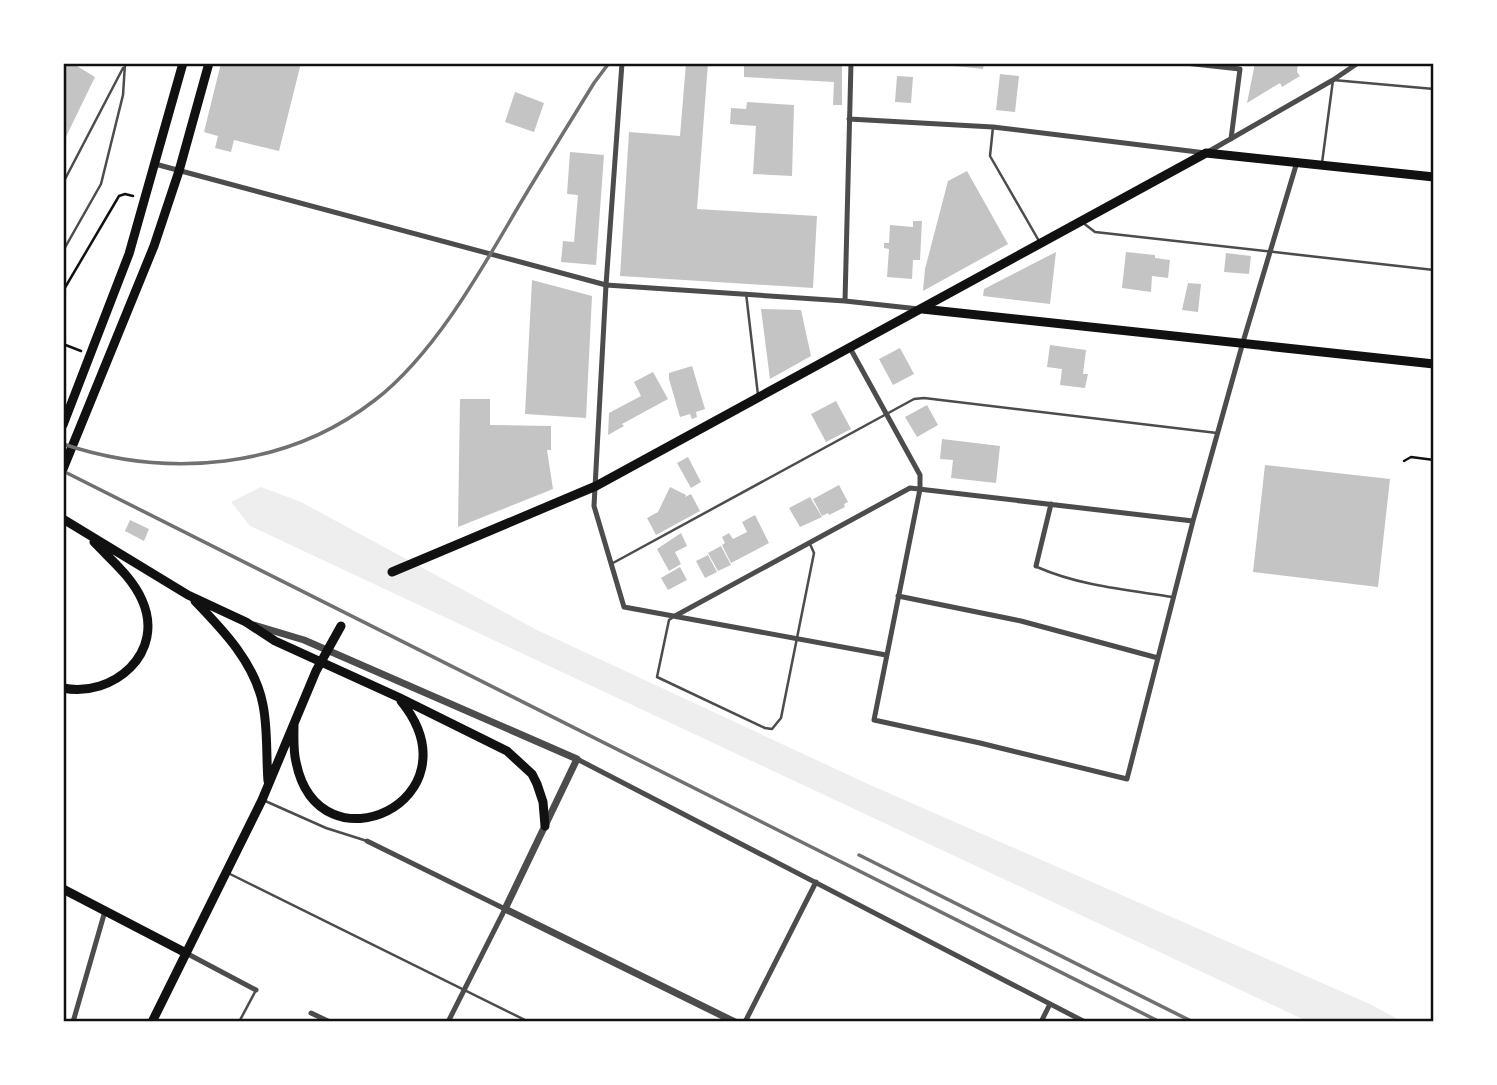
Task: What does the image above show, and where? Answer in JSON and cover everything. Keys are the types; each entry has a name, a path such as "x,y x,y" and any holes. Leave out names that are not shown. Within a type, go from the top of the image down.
{"main road":[{"path":"63,425 130,254 183,63"},
{"path":"63,469 136,293 179,171 209,63"},
{"path":"392,572 596,486 1206,153 1434,177"},
{"path":"920,309 1434,364"},
{"path":"63,519 188,595 246,622 299,652 484,738 519,760 537,784 543,802 545,826"},
{"path":"63,688 88,690 110,684 137,661 147,639 146,612 136,588 85,533"},
{"path":"188,595 236,647 257,684 267,734 268,785"},
{"path":"152,1022 262,800 294,719 341,626"},
{"path":"294,719 295,761 305,789 334,814 356,819 367,818 396,808 405,800 414,788 422,765 422,745 417,728 398,697"},
{"path":"63,890 186,953"}],"street":[{"path":"623,63 606,285 594,506 624,607 886,656"},
{"path":"845,301 851,63"},
{"path":"1185,63 1240,69 1231,139"},
{"path":"849,119 993,127 1206,153 1333,80 1357,63"},
{"path":"850,348 920,475 920,489 874,720 1127,779 1217,433 1297,161"},
{"path":"155,164 606,285 746,293 920,309"},
{"path":"675,616 909,488 1193,521"},
{"path":"1036,566 1051,504"},
{"path":"898,596 1021,621 1158,657"},
{"path":"246,622 304,640 577,760 1085,1022"},
{"path":"447,1022 577,760"},
{"path":"368,841 735,1022"},
{"path":"745,1022 816,882"},
{"path":"74,1022 105,911"},
{"path":"186,953 256,990"},
{"path":"1041,1022 1050,1004"},
{"path":"311,1013 330,1022"}],"lane":[{"path":"63,183 125,64"},
{"path":"63,251 101,184 123,95 125,64"},
{"path":"1322,164 1333,80 1434,89"},
{"path":"993,127 990,156 1040,244"},
{"path":"1081,221 1095,232 1434,270"},
{"path":"746,293 759,398"},
{"path":"611,565 914,399 924,398 1217,433"},
{"path":"675,616 669,620 657,677 772,729 780,718 797,639 814,553 809,542"},
{"path":"1036,566 1051,573 1108,587 1174,597"},
{"path":"262,800 326,828 368,841"},
{"path":"226,872 529,1022"},
{"path":"239,1022 256,990"}],"path":[{"path":"63,291 119,196 133,196"},
{"path":"63,344 91,355"},
{"path":"1404,461 1411,457 1434,460"}],"shaded area":[{"path":"261,487 301,502 537,630 868,784 1370,1004 1403,1022 1309,1022 250,526 231,502"}],"building":[{"path":"63,63 72,63 95,77 63,143"},
{"path":"221,63 301,63 279,151 234,140 231,152 215,148 218,136 204,132"},
{"path":"686,63 708,63 697,209 817,216 813,288 620,276 629,132 680,136"},
{"path":"744,63 842,63 842,105 833,105 834,82 744,77"},
{"path":"945,63 984,63 983,69"},
{"path":"1255,63 1298,63 1297,72 1300,76 1282,87 1280,83 1247,103"},
{"path":"1000,74 1019,76 1015,112 996,110"},
{"path":"897,76 913,77 911,103 895,102"},
{"path":"515,92 544,103 534,132 505,122"},
{"path":"747,102 794,105 792,176 753,174 756,126 730,124 731,108 746,109"},
{"path":"570,152 604,155 596,265 561,262 563,241 574,242 578,195 567,194"},
{"path":"967,171 1008,244 923,291 925,269 948,181"},
{"path":"913,221 922,221 920,260 913,260 912,279 887,277 889,249 884,248 884,243 889,243 890,225 913,227"},
{"path":"1056,252 1050,304 983,296 984,289"},
{"path":"1126,252 1155,255 1155,258 1170,260 1168,278 1152,276 1151,292 1122,288"},
{"path":"1226,253 1251,256 1249,274 1224,272"},
{"path":"532,280 592,296 586,418 525,414"},
{"path":"1188,283 1201,284 1198,312 1182,310"},
{"path":"761,309 801,310 811,356 770,379"},
{"path":"1050,345 1086,350 1083,374 1088,374 1085,388 1060,385 1062,369 1047,367"},
{"path":"900,348 914,374 893,385 879,359"},
{"path":"692,366 705,409 696,412 697,417 692,419 690,414 680,417 669,373"},
{"path":"653,372 668,399 622,424 624,426 608,435 609,413 641,396 634,382"},
{"path":"460,399 490,399 490,425 551,426 551,450 547,450 553,489 458,527"},
{"path":"836,401 851,429 826,442 811,414"},
{"path":"927,405 938,425 917,437 905,417"},
{"path":"942,439 1000,446 996,483 951,478 953,460 940,459"},
{"path":"688,457 701,482 691,488 677,463"},
{"path":"1265,465 1390,479 1378,587 1253,572"},
{"path":"839,485 848,502 844,504 845,507 822,516 813,499"},
{"path":"670,487 686,495 685,497 691,494 700,511 656,535 647,518 658,512"},
{"path":"810,497 822,517 800,527 789,508"},
{"path":"755,515 769,543 731,563 722,545 725,543 722,537 729,533 733,539 747,532 742,522"},
{"path":"130,520 149,529 144,541 125,531"},
{"path":"681,533 687,546 675,552 681,564 669,571 657,549"},
{"path":"721,546 731,565 718,571 708,553"},
{"path":"708,555 717,572 705,578 696,561"},
{"path":"680,567 687,580 668,590 661,578"}],"railway":[{"path":"63,444 144,462 184,464 225,461 265,453 303,441 340,423 375,400 416,361 452,314 594,83 609,63"},
{"path":"63,471 1160,1022"},
{"path":"859,855 1193,1022"}]}
